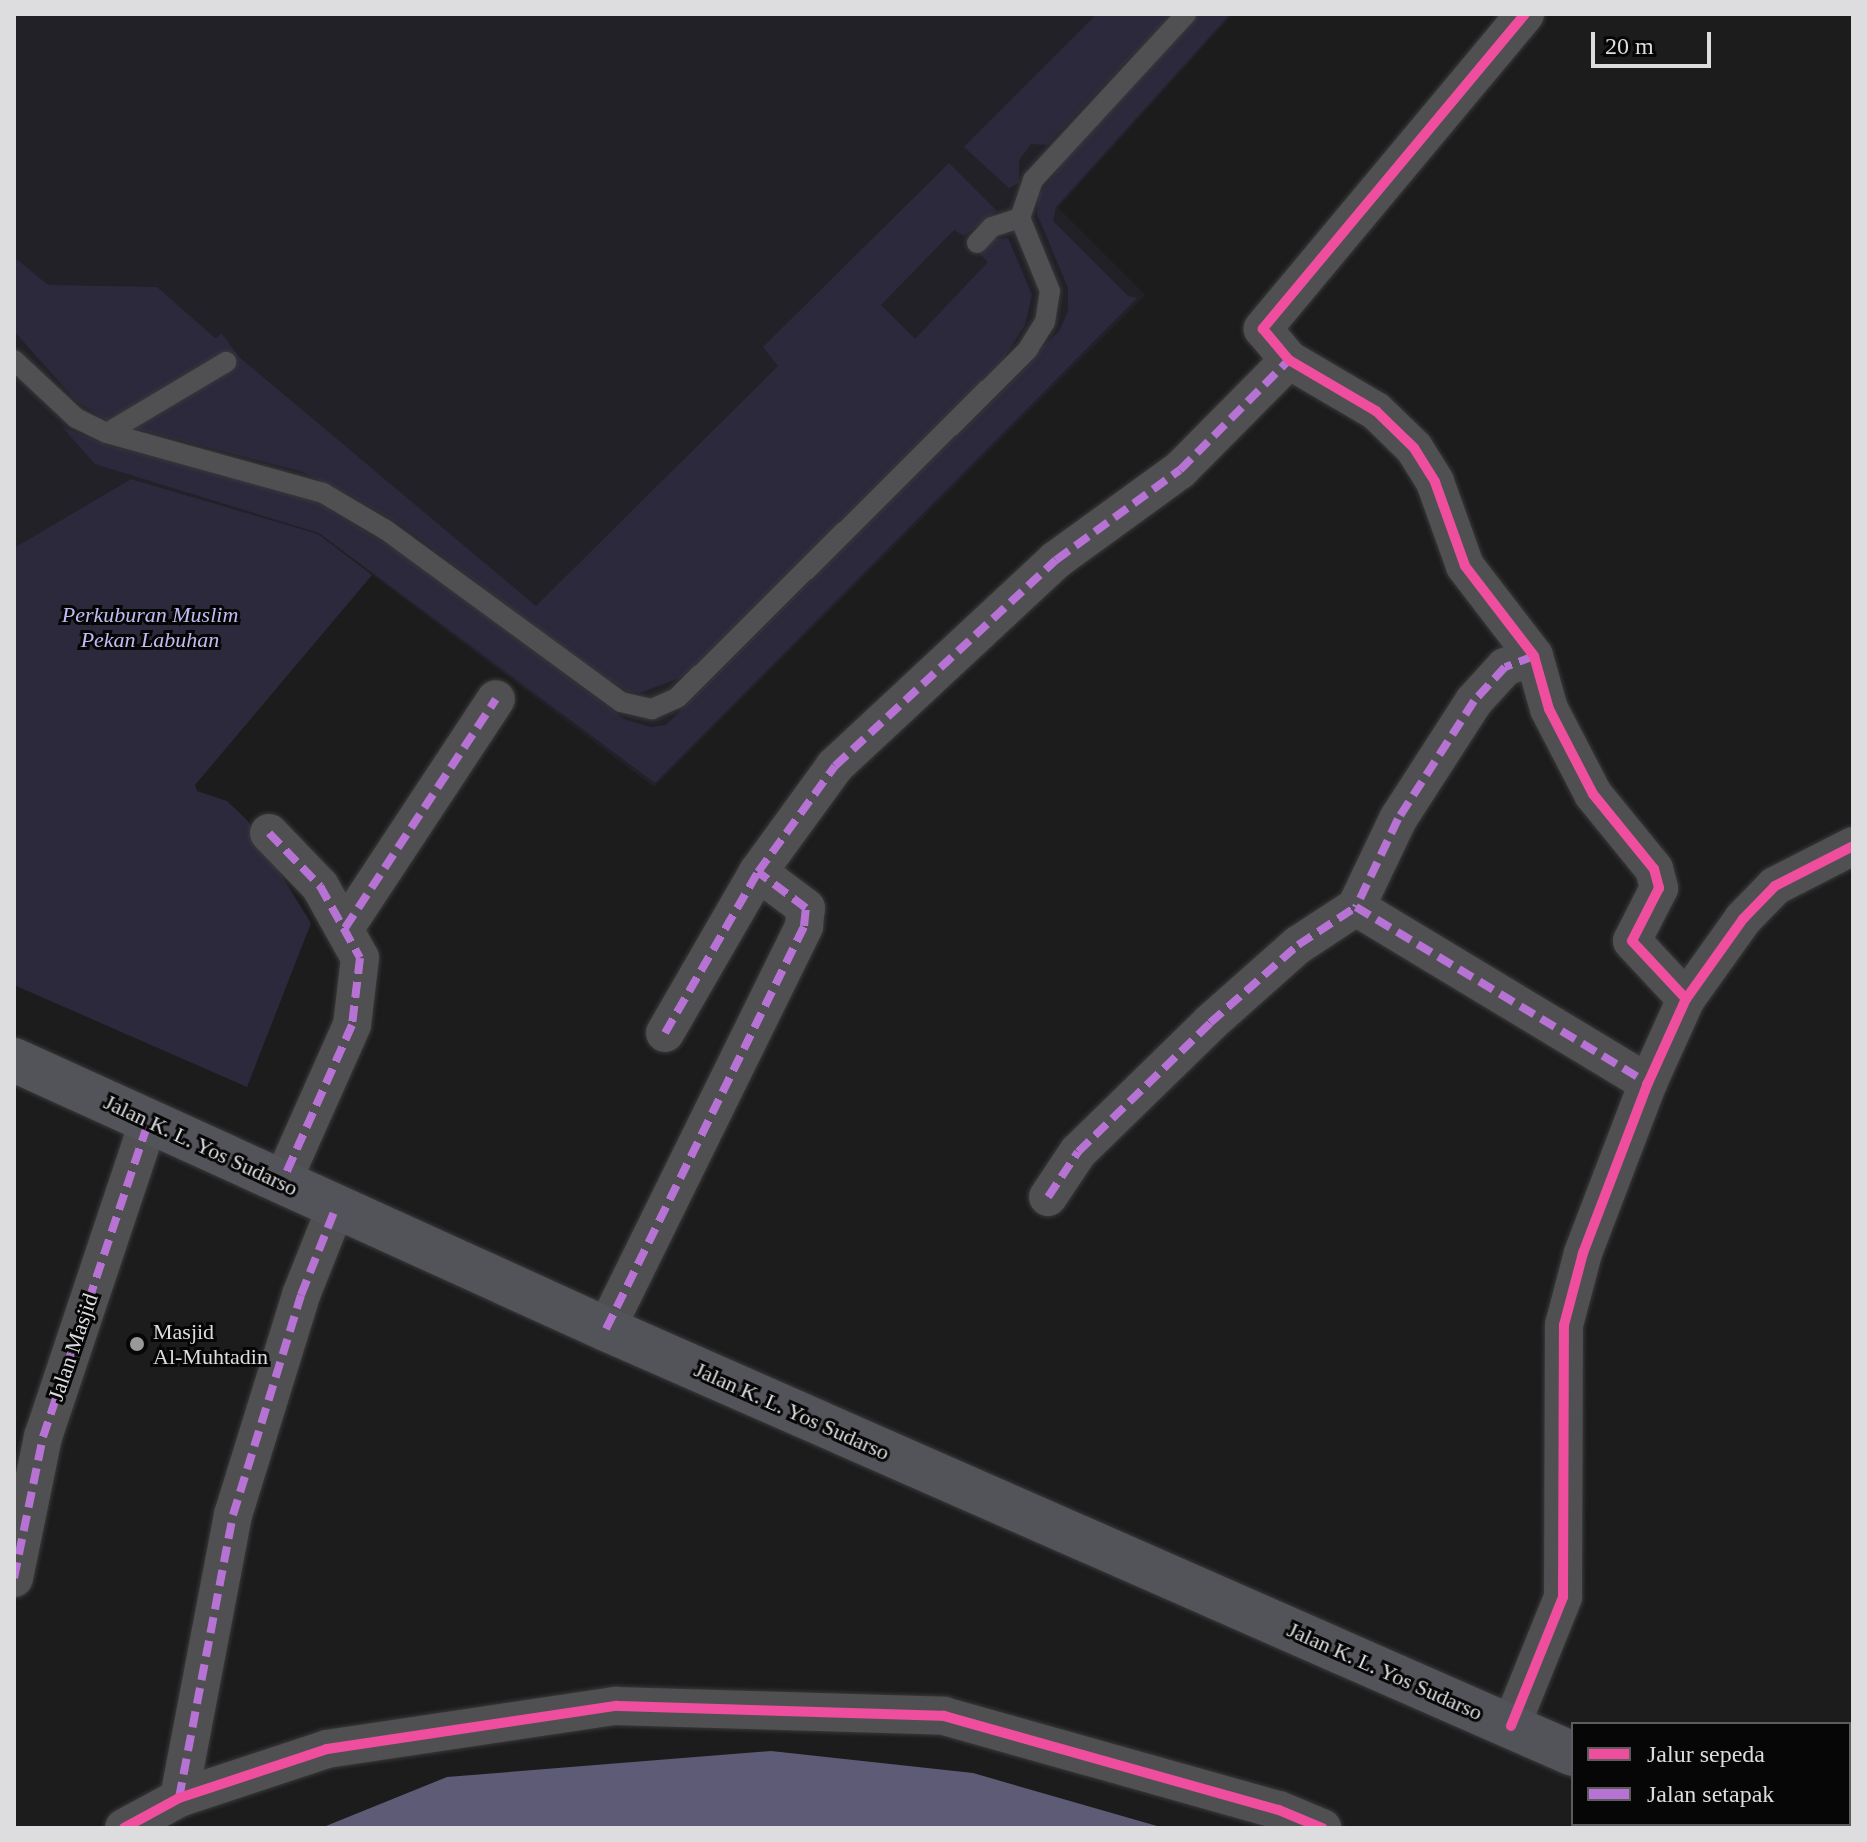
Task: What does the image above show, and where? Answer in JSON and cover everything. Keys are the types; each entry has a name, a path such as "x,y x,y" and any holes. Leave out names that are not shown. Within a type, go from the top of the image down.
{"highway":[{"name":"Jalan K. L. Yos Sudarso","path":"14,1060 606,1329 1571,1753"}],"street":[{"path":"1525,14 1268,317 1266,337 1289,360 1376,411 1414,448 1435,482 1465,566 1534,656 1549,709 1593,794 1659,879 1632,941 1686,999"},
{"path":"665,1033 758,872 835,766 1056,560 1180,470 1289,360"},
{"path":"1048,1197 1078,1152 1210,1023 1298,945 1356,907 1398,819 1474,701 1505,667 1534,656"},
{"path":"345,928 496,699"},
{"path":"269,833 320,886 360,958 352,1025 282,1182"},
{"path":"1511,1726 1563,1597 1564,1325 1583,1253 1648,1083 1686,999 1715,952 1775,886 1853,846"},
{"path":"606,1329 804,926 806,908 758,872"},
{"path":"1356,907 1648,1083"},
{"name":"Jalan Masjid","path":"16,1555 43,1437 149,1121"},
{"path":"179,1798 233,1515 301,1295 336,1207"},
{"path":"124,1828 179,1798 327,1749 616,1706 899,1711 999,1729 1322,1828"}],"lane":[{"path":"14,360 76,418 107,433 323,493 386,530 621,702 652,709 677,698 1028,349 1045,322 1050,291 1020,218 1033,180 1066,139 1186,14"},
{"path":"977,243 992,227 1020,218"},
{"path":"107,433 226,362"}],"shaded area":[{"path":"14,14 1233,14 1058,208 1145,295 654,787 318,534 131,479 14,548"},
{"path":"771,1751 973,1773 1164,1828 321,1828 447,1777"}],"green space":[{"path":"1097,14 1172,14 1047,145 1031,144 1019,160 1019,183 1009,188 964,147"},
{"path":"1199,14 1230,14 1056,207 1053,221 1128,296 1137,298 655,783 319,533 95,464 62,427 110,446 273,486 318,503 409,558 624,719 651,727 666,725 1059,331 1068,311 1068,288 1037,214 1038,196 1088,129"},
{"path":"949,163 997,211 964,236 954,230 881,305 915,339 988,262 979,253 994,239 1008,238 1032,295 1025,325 999,366 687,675 640,693 627,691 573,656 403,526 350,495 300,471 110,422 77,402 14,331 14,257 48,285 157,287 215,338 222,334 239,357 536,606 778,366 763,347"},
{"name":"Perkuburan Muslim Pekan Labuhan","path":"131,479 318,534 372,575 195,785 197,791 227,801 247,820 311,923 247,1087 14,985 14,548"}],"marked path":[{"path":"665,1033 758,872 835,766 1056,560 1180,470 1289,360"},
{"path":"1534,656 1505,667 1474,701 1398,819 1356,907 1648,1083"},
{"path":"345,928 496,699"},
{"path":"269,833 320,886 360,958 352,1025 282,1182"},
{"path":"606,1329 804,926 806,908 758,872"},
{"path":"1048,1197 1078,1152 1210,1023 1298,945 1356,907"},
{"path":"14,1578 43,1437 149,1121"},
{"path":"179,1798 233,1515 301,1295 336,1207"}],"cycle path":[{"path":"1525,14 1263,329 1289,360 1376,411 1414,448 1435,482 1465,566 1534,656 1549,709 1593,794 1654,869 1659,888 1632,941 1686,999"},
{"path":"1511,1726 1563,1597 1564,1325 1583,1253 1648,1083 1686,999 1743,919 1775,886 1853,846"},
{"path":"124,1828 179,1798 327,1749 616,1706 944,1716 1279,1810 1322,1828"}],"place":[{"name":"Masjid Al-Muhtadin","path":"137,1344"}]}
